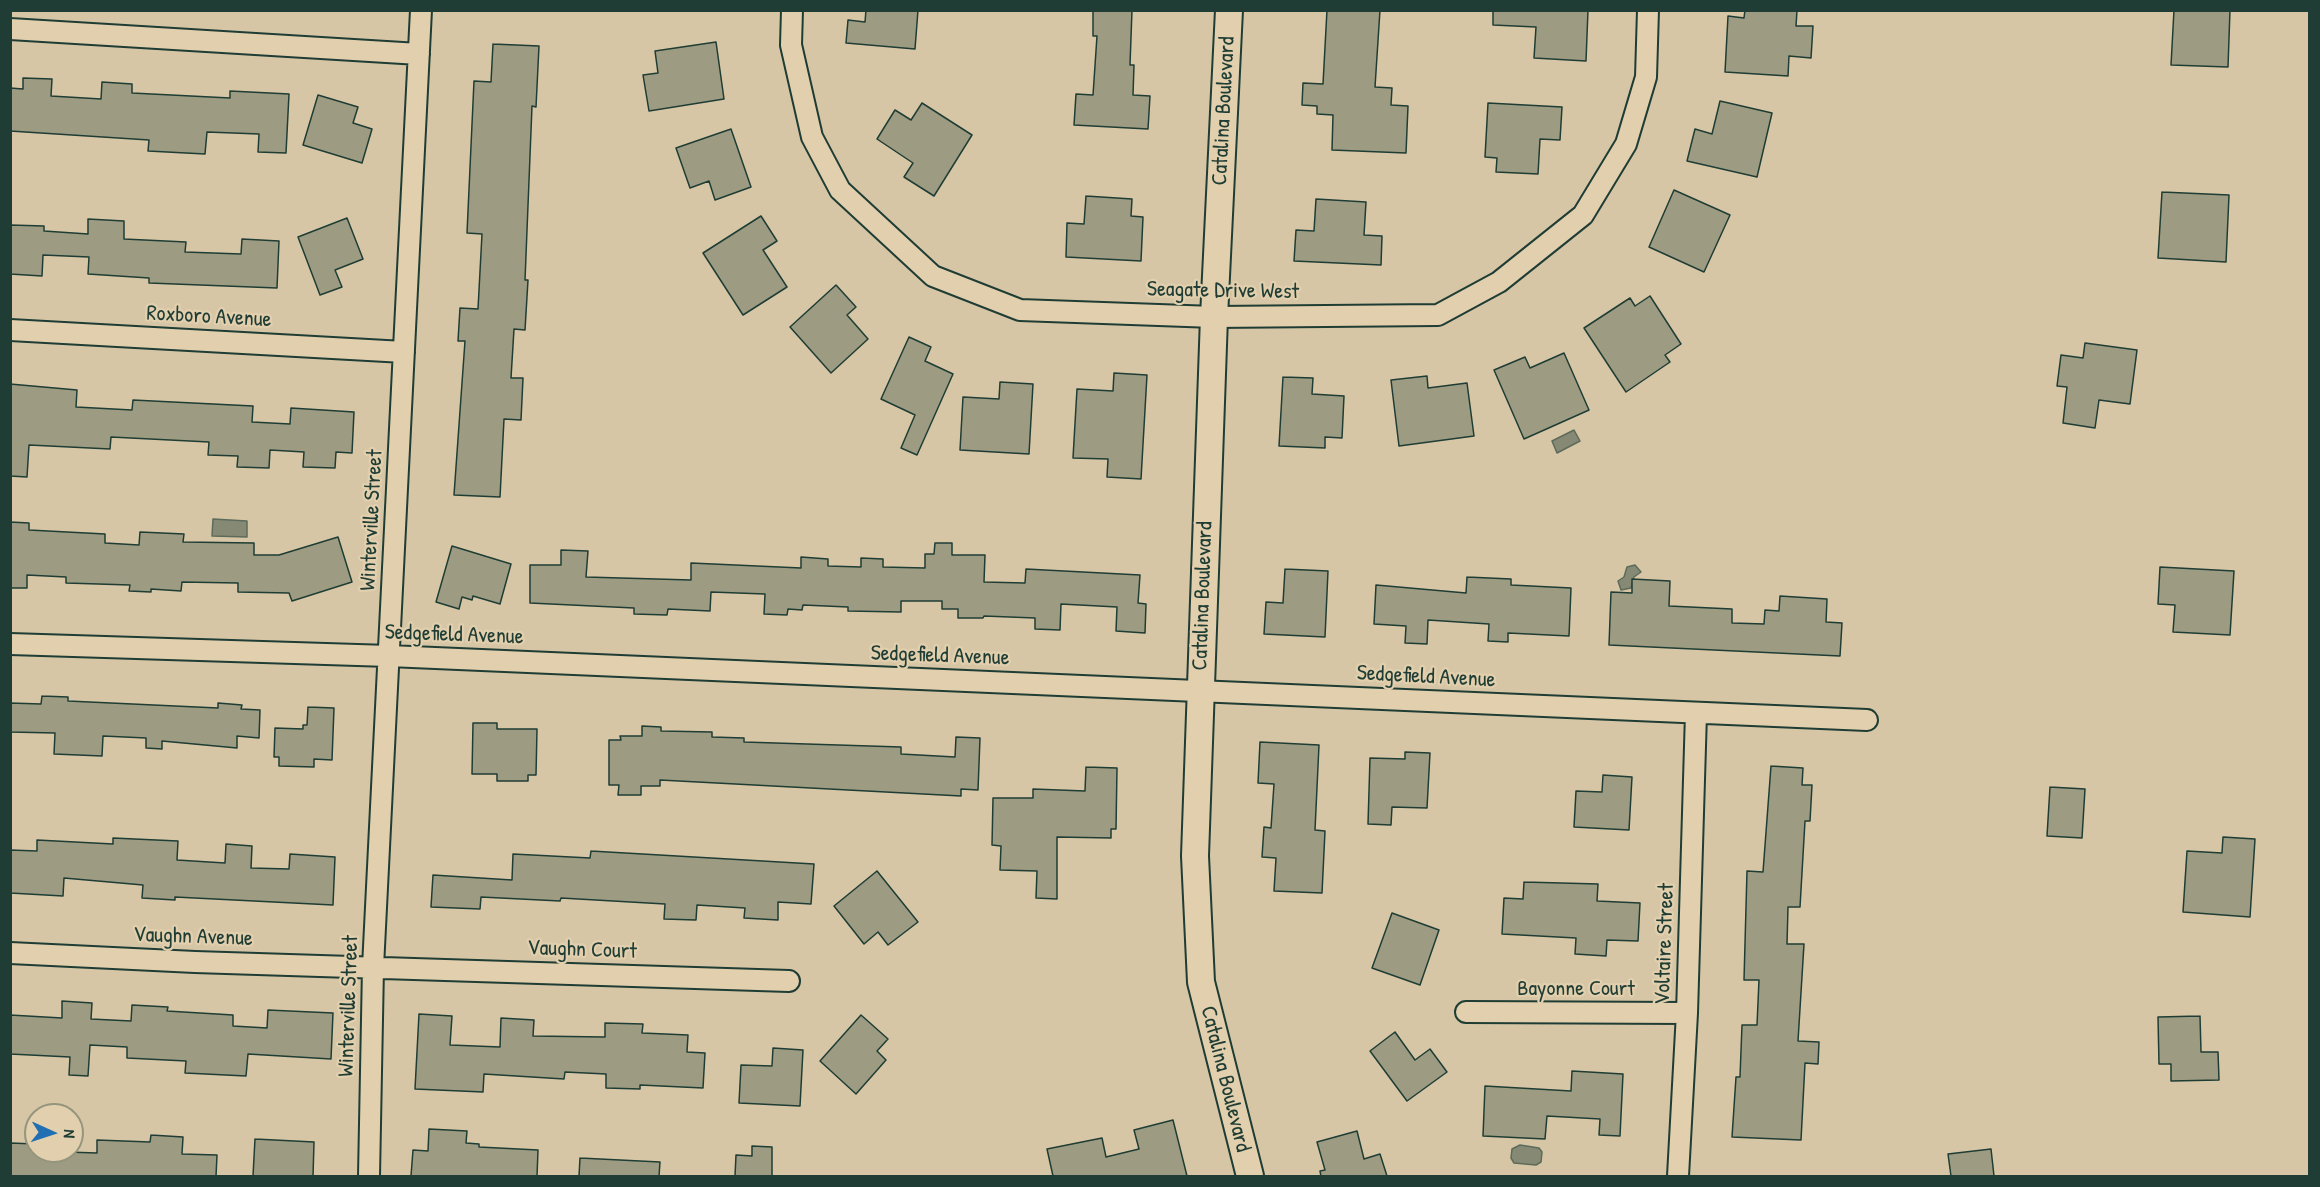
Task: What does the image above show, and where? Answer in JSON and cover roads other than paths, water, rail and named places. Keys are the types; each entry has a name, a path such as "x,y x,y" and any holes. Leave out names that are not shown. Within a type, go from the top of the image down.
{"street":[{"name":"Winterville Street","path":"369,1176 373,967 421,10"},
{"name":"Seagate Drive West","path":"792,10 791,45 812,137 840,190 933,276 1020,310 1214,317 1438,315 1499,282 1583,215 1626,144 1646,77 1648,10"},
{"name":"Catalina Boulevard","path":"1229,10 1214,317 1199,691 1195,856 1201,982 1250,1176"},
{"path":"10,30 419,54"},
{"name":"Roxboro Avenue","path":"10,330 404,352"},
{"name":"Sedgefield Avenue","path":"10,644 389,656 1867,720"},
{"name":"Voltaire Street","path":"1678,1176 1687,1013 1695,713"},
{"name":"Vaughn Avenue","path":"10,953 195,962 373,967"},
{"name":"Vaughn Court","path":"373,967 789,981"},
{"name":"Bayonne Court","path":"1466,1012 1687,1013"}]}
